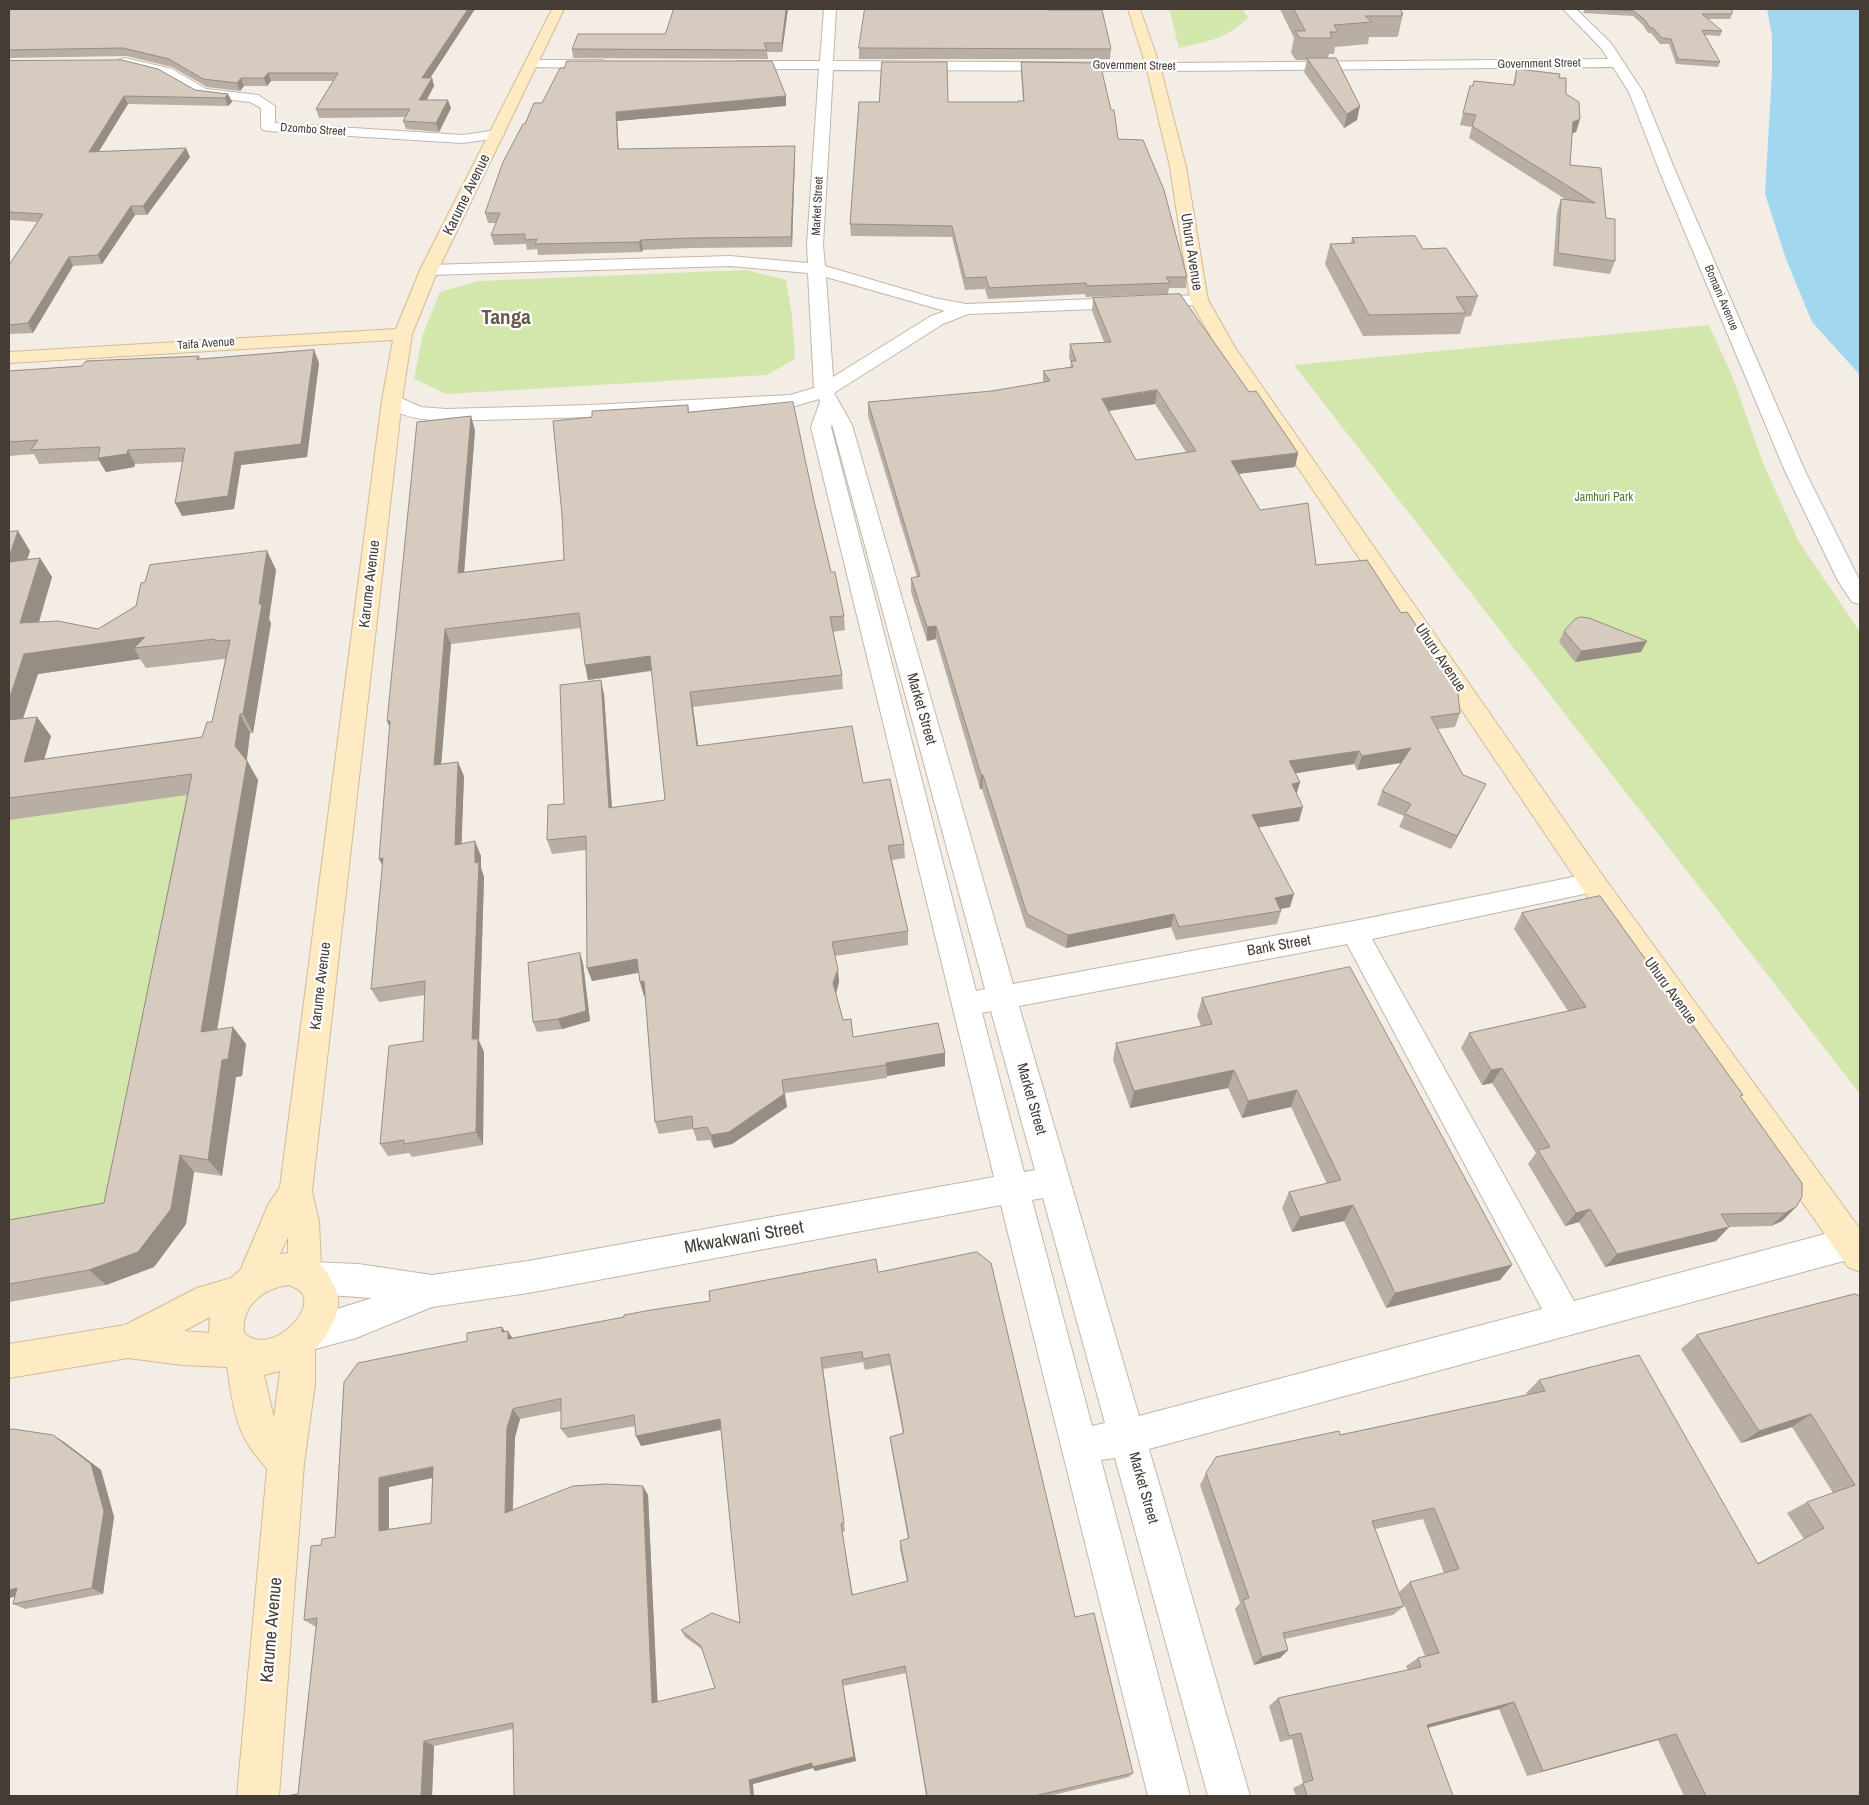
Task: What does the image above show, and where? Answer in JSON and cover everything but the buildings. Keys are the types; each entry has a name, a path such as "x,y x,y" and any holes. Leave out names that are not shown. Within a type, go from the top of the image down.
{"main road":[{"name":"Karume Avenue","path":"296,1191 392,400 403,334 430,270 558,9"},
{"name":"Uhuru Avenue","path":"1134,9 1153,66 1178,167 1199,300 1227,349 1593,882 1856,1249"},
{"name":"Taifa Avenue","path":"9,357 381,333 403,334"},
{"path":"128,1341 192,1350 239,1352 252,1357 275,1356 303,1338 316,1322 322,1298 309,1275 302,1211 296,1191"},
{"path":"286,1464 260,1430 239,1352 229,1342 226,1330 227,1317 232,1304 246,1287 280,1216 296,1191"},
{"path":"9,1361 128,1341 210,1300 246,1287 265,1274 278,1270 292,1269 309,1275"},
{"name":"Karume Avenue","path":"258,1796 286,1464 303,1338"}],"street":[{"name":"Market Street","path":"830,9 815,245 827,397 821,427 965,1004 1080,1446 1168,1796"},
{"name":"Bomani Avenue","path":"1569,9 1606,46 1636,92 1668,175 1795,471 1849,581 1860,597"},
{"name":"Dzombo Street","path":"107,62 126,62 167,72 203,93 253,98 268,106 268,127 454,138 497,134"},
{"name":"Government Street","path":"718,65 1153,66 1617,63"},
{"path":"532,64 620,64"},
{"path":"430,270 730,261 816,269 932,303 966,309 1199,300"},
{"path":"392,400 406,409 428,414 490,414 792,401 827,397 937,320 966,309"},
{"name":"Market Street","path":"827,397 842,424 1054,1181 1230,1796"},
{"name":"Bank Street","path":"965,1004 1354,932 1593,882"},
{"path":"1354,932 1566,1320"},
{"name":"Mkwakwani Street","path":"303,1338 356,1321 432,1291 528,1277 1054,1181"},
{"path":"1080,1446 1128,1438 1566,1320 1856,1249"},
{"name":"Mkwakwani Street","path":"309,1275 432,1291"}],"green space":[{"path":"1169,9 1243,9 1248,18 1231,31 1216,39 1179,48"},
{"path":"746,270 786,280 792,316 795,359 767,375 447,394 414,379 423,334 440,292 478,281"},
{"name":"Jamhuri Park","path":"1709,325 1733,378 1763,463 1799,542 1860,632 1860,1094 1294,365"},
{"path":"242,761 258,780 186,1224 154,1267 106,1285 9,1302 9,764"}],"water":[{"path":"1767,9 1860,9 1860,375 1812,322 1786,259 1765,194 1772,73 1772,36"}],"district":[{"name":"Tanga","path":"506,318"}]}
